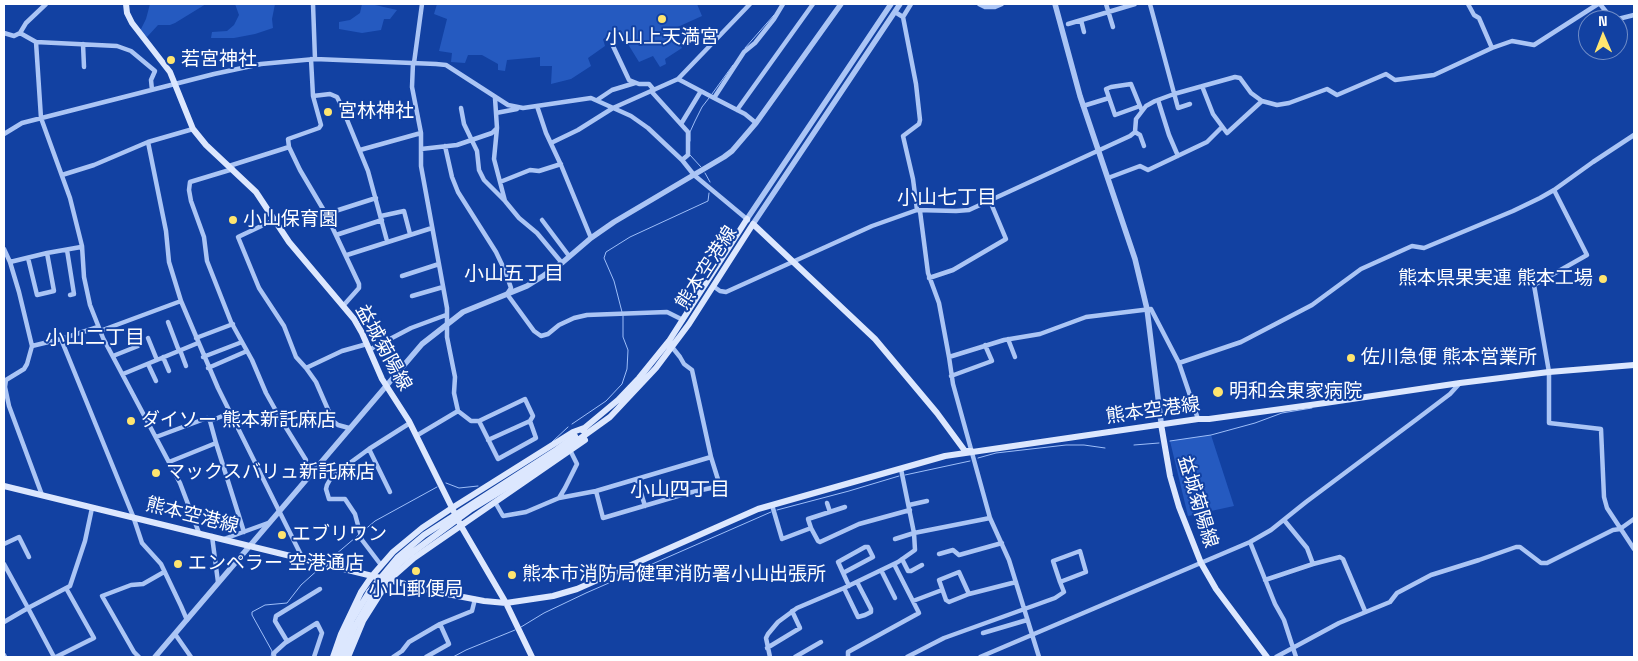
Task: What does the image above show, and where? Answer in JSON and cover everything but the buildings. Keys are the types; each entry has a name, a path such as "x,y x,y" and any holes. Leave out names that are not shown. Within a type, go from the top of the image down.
{"main road":[{"name":"益城菊陽線","path":"126,4 132,23 170,72 193,129 206,145 256,192 289,242 354,319 386,386 410,424 461,526 506,603 532,657"},
{"name":"熊本空港線","path":"750,222 875,339 965,451 973,452"},
{"name":"熊本空港線","path":"343,657 355,626 370,599 381,583 400,563 470,510 534,471 576,438 584,428 618,400 639,378 686,322 713,286 750,222"},
{"name":"熊本空港線","path":"338,657 352,620 369,592 398,557 424,535 556,450 592,430 610,417 639,387 672,347 750,222"},
{"name":"熊本空港線","path":"4,486 389,580 475,600 506,603 553,596 577,588 758,509 945,456 1161,423 1209,419 1549,372 1634,365"},
{"name":"益城菊陽線","path":"1161,423 1170,476 1179,507 1201,563 1216,589 1267,657"},
{"name":"熊本空港線","path":"332,657 348,617 361,592 393,552 422,528 452,508 573,432 584,428"},
{"name":"熊本空港線","path":"348,657 363,621 389,580 414,558 585,440 592,430"}],"street":[{"path":"4,33 14,36 20,33 26,23 46,4"},
{"path":"313,4 313,96 321,125 319,128 288,139 300,170 326,214 347,255 359,284 359,288 343,306"},
{"path":"422,4 412,86 421,133 421,166 447,308 446,324 454,377 454,393 458,411 471,422 479,421 525,399 533,416 530,421 488,440"},
{"path":"551,143 578,130 613,108 678,79 750,4"},
{"path":"712,96 744,52 755,43 774,19 783,4"},
{"path":"737,110 813,4"},
{"path":"154,657 348,428 422,344 463,312 527,286 562,263 591,238 614,222 732,151 756,123 841,4"},
{"path":"750,222 900,4"},
{"path":"911,4 903,17 920,115 919,124 903,136 919,210 929,278 938,304 951,376 990,518 1002,543 1016,582 1039,657"},
{"path":"979,4 985,7 1002,4"},
{"path":"1055,4 1083,106 1135,259 1147,309 1161,423"},
{"path":"1106,4 1113,27"},
{"path":"1068,24 1135,4"},
{"path":"1150,4 1178,108 1190,104"},
{"path":"1468,4 1474,16 1479,18 1492,48"},
{"path":"1135,132 1136,119 1141,109 1131,84 1111,87 1106,90 1115,115 1141,109 1174,94 1235,77 1240,78 1251,93 1262,101 1277,105 1327,89 1337,95 1386,74 1395,80 1434,75 1492,48 1512,41 1534,46 1599,4 1611,18 1618,19 1634,15"},
{"path":"750,222 888,5 903,17"},
{"path":"1081,20 1084,32"},
{"path":"20,33 36,42 117,46 131,51 155,71 151,80 152,90"},
{"path":"36,42 41,118 70,198 81,247 84,277 90,305 99,329 180,483 199,533"},
{"path":"83,44 84,67"},
{"path":"613,46 628,80 635,83 649,84 688,132 688,154 682,160"},
{"path":"4,134 22,123 174,84 261,64 313,59 446,66 508,106 523,108"},
{"path":"678,79 737,110 756,123"},
{"path":"597,100 612,90 635,83"},
{"path":"1202,86 1213,114 1227,133 1262,101"},
{"path":"681,124 701,90"},
{"path":"313,96 330,94 337,97 360,150 376,198 387,241"},
{"path":"495,98 497,128 494,159 505,201"},
{"path":"496,113 591,98 597,100 631,116 648,128 682,160 694,175 750,222"},
{"path":"1083,106 1109,98"},
{"path":"1158,100 1178,156"},
{"path":"537,106 591,238"},
{"path":"461,108 464,124 477,151 479,170 484,180 519,218 538,233 562,263"},
{"path":"1108,178 1140,166 1148,170 1207,142 1222,127"},
{"path":"421,148 457,145 492,133 497,128"},
{"path":"62,175 94,165 148,142 193,129"},
{"path":"713,286 720,291 726,292 872,226 919,210 969,210 1135,132"},
{"path":"1135,132 1140,135 1144,146"},
{"path":"360,150 421,133"},
{"path":"1179,363 1241,342 1312,305 1361,269 1412,246 1424,248 1513,211 1554,190 1634,135"},
{"path":"148,142 166,231 169,262 181,301 208,368 303,559"},
{"path":"445,146 452,177 458,192 496,252 506,273 511,288 507,294"},
{"path":"290,147 190,182 189,185 191,201 204,237 207,261 233,324 248,352 266,394 306,460"},
{"path":"500,182 530,170 539,171 561,164"},
{"path":"1554,190 1587,255 1534,285 1549,372 1549,423 1601,429 1604,497 1607,508 1634,550"},
{"path":"326,214 376,198"},
{"path":"929,278 953,270 1006,239 990,201"},
{"path":"336,235 404,211 410,234"},
{"path":"274,220 238,237 259,288 284,326 296,357 316,382 333,421 338,425 348,428"},
{"path":"542,220 569,256"},
{"path":"347,255 432,228"},
{"path":"10,262 81,247"},
{"path":"4,249 10,262 32,346 30,358 24,369 6,380 6,407 43,496"},
{"path":"67,250 74,294"},
{"path":"28,258 37,295 54,291 47,253"},
{"path":"402,276 414,270 438,264"},
{"path":"412,296 443,287"},
{"path":"507,294 534,331 541,336 548,334 559,325 574,318 587,315 622,312 667,312 686,322"},
{"path":"32,346 99,329 181,301"},
{"path":"949,357 1008,339 1040,334 1086,317 1151,309 1179,363 1198,419"},
{"path":"306,368 342,351 368,347 446,315"},
{"path":"168,322 186,366"},
{"path":"123,374 233,324"},
{"path":"148,338 157,360"},
{"path":"61,339 133,516 142,543 160,564 182,606 186,620"},
{"path":"1008,339 1015,357"},
{"path":"204,357 242,342"},
{"path":"951,376 992,361 985,345"},
{"path":"113,356 138,346"},
{"path":"596,492 603,518 688,493 720,486 711,457 692,370 684,364 672,347"},
{"path":"208,368 248,352"},
{"path":"164,357 169,371"},
{"path":"148,364 156,381"},
{"path":"980,657 1250,542 1284,520 1418,419 1460,384"},
{"path":"416,436 458,411"},
{"path":"210,421 230,413"},
{"path":"156,437 207,418 210,421 244,532"},
{"path":"479,421 498,459 536,438 530,421"},
{"path":"381,565 360,534 355,514 345,499 330,499 326,489 327,482 368,449 410,424"},
{"path":"169,462 216,443"},
{"path":"368,449 390,492"},
{"path":"559,498 577,464 570,450"},
{"path":"495,502 503,516 526,512 559,498 596,492 711,457"},
{"path":"770,657 766,638 770,630 796,608 847,587 894,564 915,550 914,533 900,469"},
{"path":"637,480 645,506"},
{"path":"846,507 808,519 818,541 820,542 859,524 927,501"},
{"path":"827,503 830,512"},
{"path":"772,505 782,539 811,528"},
{"path":"4,622 70,586 85,541 92,508"},
{"path":"895,539 914,533 990,518"},
{"path":"1276,657 1339,623 1390,602 1397,593 1431,574 1520,547 1535,560 1542,564 1547,563 1613,530 1620,529 1634,519"},
{"path":"1284,520 1307,548 1313,564"},
{"path":"223,539 269,522"},
{"path":"212,536 218,582"},
{"path":"4,544 19,537 29,557"},
{"path":"1250,542 1275,604 1284,620 1296,657"},
{"path":"939,554 953,550 959,555 1002,543"},
{"path":"843,573 873,558 868,547 838,562 858,616 871,612 871,609 857,582"},
{"path":"907,657 944,638 1055,598 1064,592 1060,582 1052,561 1080,551 1086,572 1060,582"},
{"path":"1266,580 1340,557 1343,559 1365,611"},
{"path":"902,559 908,571 922,565"},
{"path":"4,564 55,657 94,638 66,588"},
{"path":"848,657 848,652 919,613 894,564"},
{"path":"881,570 895,598"},
{"path":"139,657 134,652 102,596 131,585 143,584 164,572"},
{"path":"969,594 959,572 940,578 939,582 942,590 946,600 949,602 969,594 1016,582"},
{"path":"287,641 276,621 276,616 320,589"},
{"path":"913,601 942,590"},
{"path":"393,657 402,651 409,642 440,624 472,611 475,600"},
{"path":"767,648 800,628 792,611"},
{"path":"983,633 1027,620"},
{"path":"274,657 274,653 287,641 317,623 322,632 314,657"},
{"path":"426,657 449,644 440,624"},
{"path":"175,634 191,657"},
{"path":"795,657 822,642"}],"shaded area":[{"path":"150,4 206,4 175,23 158,25 147,37 140,31"},
{"path":"235,4 275,4 272,19 273,28 234,38 211,38 212,32 227,31 234,25 239,15"},
{"path":"362,4 375,4 397,10 390,19 384,19 381,30 362,33 339,29 339,22 350,20 360,13"},
{"path":"437,4 697,4 702,16 671,30 682,48 665,59 666,64 660,67 653,56 639,62 623,36 614,35 603,39 605,46 588,58 591,66 571,79 551,84 552,66 540,66 540,57 507,60 505,71 498,70 498,64 482,55 468,55 465,63 451,62 452,53 439,51 447,19 434,14"},
{"path":"1211,435 1234,506 1188,516 1170,441"}],"waterway":[{"path":"745,48 774,15"},
{"path":"712,94 733,65"},
{"path":"690,141 690,132 702,107 709,98"},
{"path":"690,155 701,167"},
{"path":"705,173 710,182"},
{"path":"622,312 614,281 604,258 606,252 630,237 708,201 709,193"},
{"path":"572,424 606,401 622,384 627,369 628,350 623,337 623,316"},
{"path":"1170,441 1211,435 1255,423 1282,413 1312,408"},
{"path":"552,442 568,427"},
{"path":"1134,445 1159,443"},
{"path":"978,458 996,453 1066,445 1105,448"},
{"path":"905,475 970,461"},
{"path":"777,510 899,476"},
{"path":"446,483 459,488 478,486"},
{"path":"329,560 375,521 437,487"},
{"path":"521,627 544,613 586,593 771,512"},
{"path":"271,657 272,651 252,612 265,605 287,603 301,585 321,567"},
{"path":"453,657 515,630"}],"place":[{"name":"小山上天満宮","path":"662,19"},
{"name":"若宮神社","path":"171,60"},
{"name":"宮林神社","path":"328,112"},
{"name":"小山保育園","path":"233,220"},
{"name":"熊本県果実連 熊本工場","path":"1603,279"},
{"name":"佐川急便 熊本営業所","path":"1351,358"},
{"name":"明和会東家病院","path":"1218,392"},
{"name":"ダイソー 熊本新託麻店","path":"131,421"},
{"name":"マックスバリュ新託麻店","path":"156,473"},
{"name":"エブリワン","path":"282,535"},
{"name":"エンペラー 空港通店","path":"178,564"},
{"name":"小山郵便局","path":"416,571"},
{"name":"熊本市消防局健軍消防署小山出張所","path":"512,575"}],"district":[{"name":"小山七丁目","path":"947,199"},
{"name":"小山五丁目","path":"514,275"},
{"name":"小山二丁目","path":"95,339"},
{"name":"小山四丁目","path":"680,491"}]}
